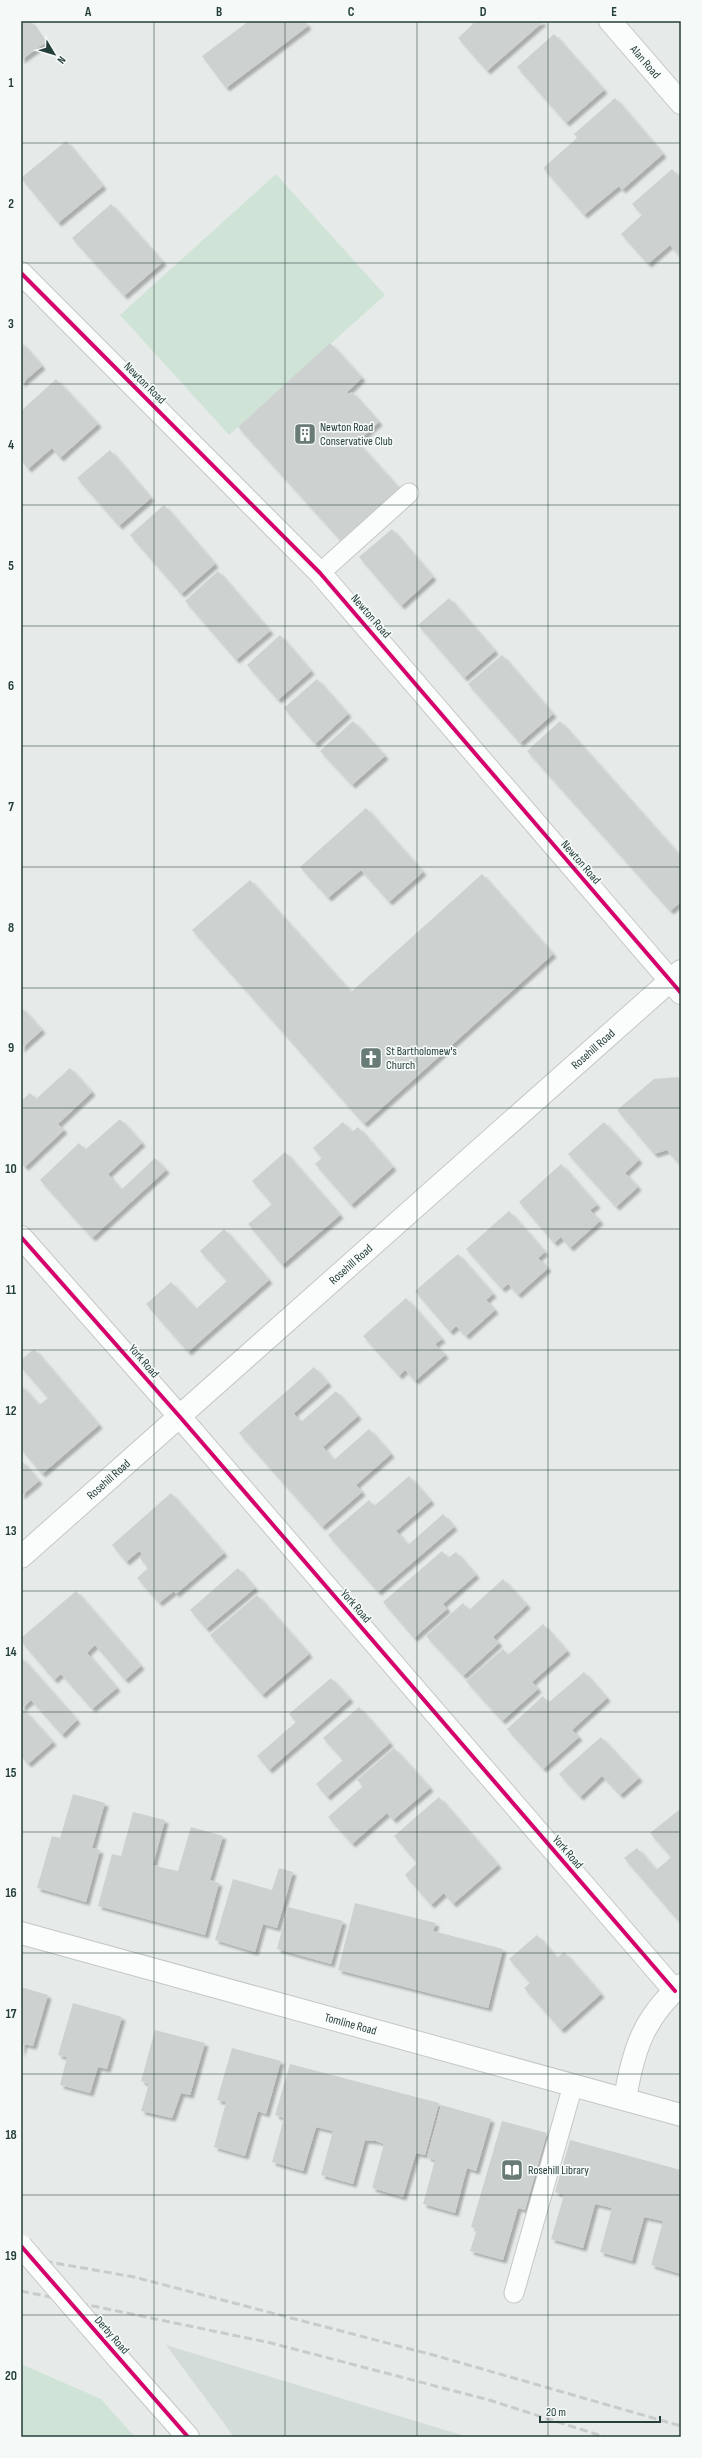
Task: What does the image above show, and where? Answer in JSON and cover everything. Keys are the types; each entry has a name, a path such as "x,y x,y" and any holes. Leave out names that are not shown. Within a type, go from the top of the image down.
{"street":[{"name":"Alan Road","path":"610,21 681,102"},
{"name":"Newton Road","path":"21,273 320,573 677,981"},
{"name":"Rosehill Road","path":"21,1557 677,981"},
{"name":"York Road","path":"21,1237 180,1416 678,1988"},
{"name":"Tomline Road","path":"21,1933 574,2084 681,2116"},
{"path":"625,2099 631,2066 638,2041 652,2017 678,1988"},
{"name":"Derby Road","path":"21,2246 188,2437"}],"lane":[{"path":"320,573 409,493"},
{"path":"514,2293 574,2084"}],"shaded area":[{"path":"166,2345 468,2437 234,2437"}],"green space":[{"path":"276,174 385,295 229,435 120,315"},
{"path":"21,2364 101,2399 135,2437 21,2437"}],"building":[{"path":"21,21 30,21 45,43 21,60"},
{"path":"249,21 304,21 308,26 226,88 202,56"},
{"path":"471,21 543,22 487,71 458,38 473,24"},
{"path":"554,34 604,90 566,123 517,67"},
{"path":"615,98 663,154 622,190 619,186 584,215 543,168 577,138 574,134"},
{"path":"66,141 103,186 58,223 21,178"},
{"path":"672,169 681,179 681,255 679,256 670,245 648,264 621,234 642,215 632,204"},
{"path":"111,204 163,262 124,296 72,238"},
{"path":"21,342 42,366 21,384"},
{"name":"Newton Road Conservative Club","path":"330,343 362,378 347,392 349,394 352,392 379,422 357,442 399,488 341,541 238,427"},
{"path":"56,379 98,424 60,458 52,448 28,469 21,460 21,411"},
{"path":"110,450 151,498 119,526 77,478"},
{"path":"164,505 215,564 181,594 130,535"},
{"path":"392,529 433,577 401,606 359,557"},
{"path":"218,571 270,631 236,660 185,601"},
{"path":"449,598 495,651 464,678 418,625"},
{"path":"280,635 311,671 278,700 247,665"},
{"path":"502,655 553,714 520,743 468,684"},
{"path":"317,679 348,714 315,744 284,708"},
{"path":"353,721 385,756 352,785 320,751"},
{"path":"560,721 681,857 681,902 670,911 527,751"},
{"path":"366,808 423,872 389,902 361,870 328,898 300,867"},
{"name":"St Bartholomew's Church","path":"482,874 553,954 364,1124 192,930 250,880 351,992"},
{"path":"21,1007 42,1030 21,1049"},
{"path":"70,1068 92,1092 58,1124 64,1130 25,1167 21,1163 21,1101 30,1093 36,1099"},
{"path":"678,1077 681,1081 681,1167 667,1150 654,1154 617,1110 654,1079"},
{"path":"120,1119 142,1143 108,1174 121,1190 155,1158 166,1170 92,1238 40,1180 79,1143 85,1150"},
{"path":"343,1122 352,1132 358,1127 393,1167 351,1205 315,1164 322,1158 313,1148"},
{"path":"604,1122 639,1160 625,1173 638,1187 616,1207 568,1154"},
{"path":"285,1152 340,1215 282,1265 248,1224 272,1204 252,1181"},
{"path":"561,1164 597,1205 590,1210 600,1221 570,1248 561,1237 554,1243 519,1202"},
{"path":"509,1211 545,1252 538,1258 548,1268 518,1295 508,1284 502,1289 466,1249"},
{"path":"224,1229 269,1280 188,1352 146,1304 171,1282 196,1309 227,1281 200,1251"},
{"path":"458,1254 493,1294 486,1300 495,1310 466,1336 456,1326 450,1332 415,1291"},
{"path":"406,1298 442,1339 435,1344 445,1355 415,1381 405,1370 399,1376 363,1336"},
{"path":"34,1349 99,1425 42,1474 21,1449 21,1385 39,1405 48,1398 21,1367 21,1360"},
{"path":"314,1367 328,1383 294,1413 301,1422 336,1391 358,1416 323,1447 334,1460 369,1429 391,1454 356,1485 362,1492 322,1527 239,1433"},
{"path":"21,1460 39,1481 21,1496"},
{"path":"409,1476 431,1501 396,1531 408,1545 443,1514 454,1527 378,1592 328,1535 369,1500 374,1506"},
{"path":"171,1493 224,1553 176,1594 174,1591 159,1603 137,1578 148,1568 139,1557 142,1554 139,1551 126,1562 112,1545"},
{"path":"442,1551 448,1558 456,1552 476,1575 443,1604 447,1609 414,1638 383,1602"},
{"path":"238,1568 255,1588 206,1629 190,1610"},
{"path":"503,1579 527,1605 493,1637 499,1643 463,1676 426,1636 463,1603 469,1610"},
{"path":"76,1591 141,1666 125,1680 95,1645 87,1653 117,1688 92,1709 61,1674 54,1680 21,1641 21,1638"},
{"path":"257,1595 309,1654 262,1695 210,1635"},
{"path":"543,1624 567,1651 532,1682 538,1689 502,1721 466,1681 503,1649 508,1655"},
{"path":"21,1657 77,1720 62,1735 31,1700 22,1708 53,1742 28,1764 21,1756"},
{"path":"584,1672 607,1698 572,1730 579,1737 543,1769 507,1729 543,1696 548,1703"},
{"path":"331,1678 350,1699 269,1770 257,1756 296,1722 289,1714"},
{"path":"359,1707 390,1743 327,1797 316,1784 343,1760 323,1738"},
{"path":"601,1737 639,1778 620,1795 602,1776 580,1797 559,1774"},
{"path":"394,1748 430,1788 393,1820 387,1813 352,1844 328,1817 363,1786 357,1780"},
{"path":"73,1794 105,1803 92,1848 100,1850 86,1902 37,1888 52,1836 60,1838"},
{"path":"439,1797 498,1865 453,1904 444,1893 431,1905 405,1875 417,1863 394,1836"},
{"path":"679,1810 681,1813 681,1924 624,1858 637,1848 656,1870 666,1862 671,1857 650,1833"},
{"path":"133,1812 165,1820 153,1865 164,1868 178,1871 191,1827 223,1836 210,1880 219,1883 205,1935 98,1906 112,1854 121,1856"},
{"path":"279,1868 293,1872 277,1928 263,1924 255,1952 215,1940 233,1879 272,1890"},
{"path":"355,1903 436,1923 433,1931 503,1949 488,2008 338,1970"},
{"path":"288,1907 343,1921 331,1964 277,1949"},
{"path":"537,1935 557,1958 564,1952 601,1994 561,2030 524,1988 530,1983 509,1959"},
{"path":"21,1987 48,1995 33,2046 24,2044 21,2054"},
{"path":"73,2003 122,2017 107,2069 98,2067 90,2093 60,2085 67,2057 58,2055"},
{"path":"155,2030 205,2043 190,2095 181,2093 172,2118 141,2111 149,2084 141,2081"},
{"path":"232,2048 281,2061 266,2114 258,2111 245,2156 214,2147 226,2102 217,2100"},
{"path":"290,2064 439,2103 425,2155 416,2153 403,2197 372,2188 384,2144 376,2141 365,2140 353,2184 321,2175 333,2131 316,2127 303,2171 272,2162 284,2118 275,2115"},
{"path":"441,2105 491,2119 476,2171 467,2168 455,2213 423,2204 435,2160 427,2157"},
{"name":"Rosehill Library","path":"502,2121 547,2133 525,2210 518,2208 503,2260 470,2251 477,2229 471,2227"},
{"path":"570,2140 681,2170 681,2274 651,2265 663,2221 644,2217 632,2261 600,2252 612,2208 595,2204 583,2248 551,2239 564,2195 555,2192"}],"railway":[{"path":"21,2257 134,2277 437,2356 681,2426"},
{"path":"21,2291 271,2343 489,2400 605,2437"}],"cycle path":[{"path":"21,273 320,573 681,993"},
{"path":"21,1237 180,1417 675,1991"},
{"path":"21,2246 188,2437"}],"place":[{"name":"Newton Road Conservative Club","path":"305,434"},
{"name":"St Bartholomew's Church","path":"371,1058"},
{"name":"Rosehill Library","path":"512,2170"}]}
